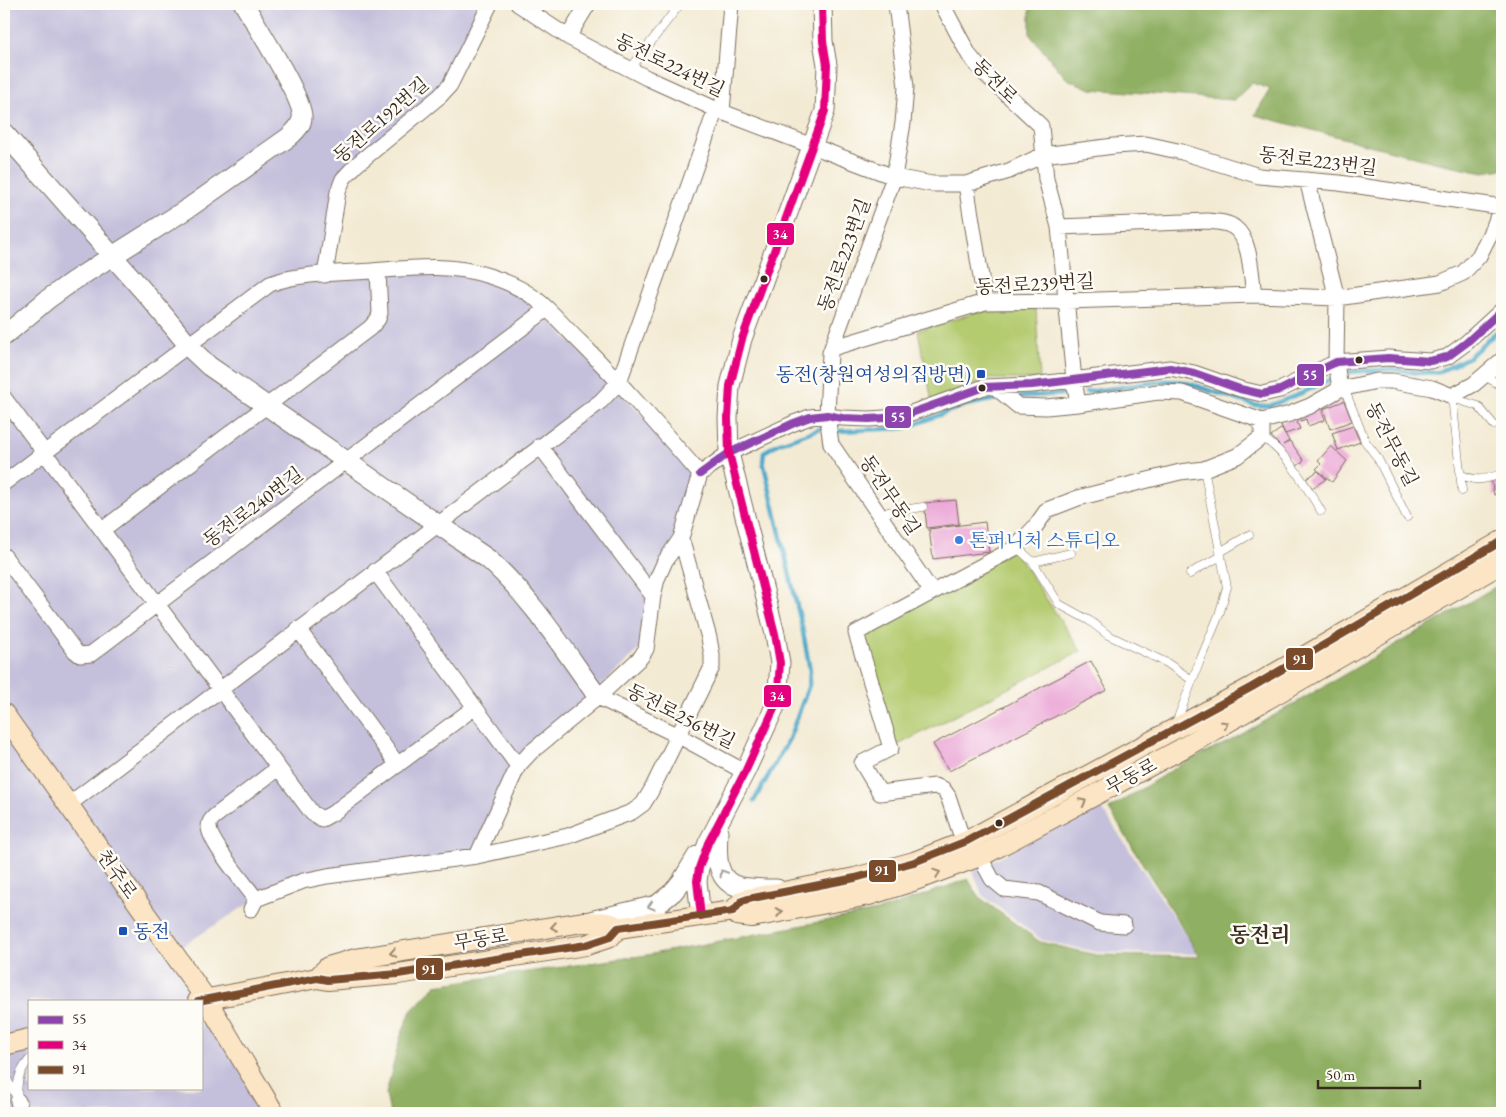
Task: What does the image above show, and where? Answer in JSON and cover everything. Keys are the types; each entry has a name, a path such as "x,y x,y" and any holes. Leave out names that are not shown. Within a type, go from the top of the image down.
{"main road":[{"name":"무동로","path":"202,1000 318,978 328,980 398,974 586,945 610,937 618,928 733,911 742,901 856,878 914,862 967,841 1172,732 1252,688 1502,541"},
{"name":"무동로","path":"733,911 738,915 752,917 869,895 914,881 983,855 1181,749 1502,563"},
{"name":"천주로","path":"4,714 202,1000 274,1113"},
{"name":"무동로","path":"318,978 328,968 356,959 583,922 609,923 618,928"},
{"path":"4,1045 28,1039"}],"street":[{"path":"4,336 48,299 207,196 289,137 299,127 303,118 301,107 294,91 244,4"},
{"name":"동전로192번길","path":"325,274 338,192 343,179 356,165 450,86 490,4"},
{"name":"동전로224번길","path":"518,4 568,37 631,68 647,78 719,111 813,146"},
{"path":"568,37 588,4"},
{"path":"68,805 438,523 601,402 620,382 719,111 731,4"},
{"path":"702,916 697,881 699,868 708,843 777,702 780,663 775,634 729,453 728,418 730,386 742,339 825,111 827,64 823,40 822,4"},
{"name":"동전로223번길","path":"832,348 894,177 906,102 906,87 896,4"},
{"name":"동전로","path":"942,4 969,55 982,70 1041,126 1043,155"},
{"path":"4,134 153,302 188,346 209,366 471,545 502,571 525,598 598,697"},
{"name":"동전로223번길","path":"813,146 894,177 932,184 966,184 1009,170 1043,155 1146,144 1182,152 1259,176 1339,183 1501,207"},
{"path":"1043,155 1046,179 1058,227 1078,404"},
{"path":"1307,180 1337,298 1336,362 1342,388"},
{"path":"966,184 985,302"},
{"name":"동전로239번길","path":"832,348 985,302 1066,302 1254,295 1337,298 1440,283 1464,273 1483,249 1501,207"},
{"path":"1058,227 1221,222 1234,228 1246,241 1254,295"},
{"path":"4,483 270,284 280,280 325,274 408,268 450,268 489,276 517,287 536,299 620,382 700,474"},
{"path":"102,530 370,328 378,319 381,304 378,270"},
{"name":"동전로240번길","path":"4,556 75,651 80,655 91,654 547,309"},
{"path":"477,856 518,766 555,731 598,697 646,649 657,579 665,561 680,538 700,474 729,453 810,417 826,415 842,418 869,419 900,417 990,387 1032,385 1170,368 1194,373 1240,389 1262,394 1280,390 1336,362 1388,358 1430,361 1447,357 1466,343 1502,310"},
{"path":"826,415 832,348"},
{"path":"1452,397 1474,384 1502,360"},
{"name":"동전무동길","path":"1262,421 1290,414 1310,406 1342,388 1366,382 1392,381 1432,388 1452,397"},
{"path":"960,832 948,796 943,789 934,786 880,793 862,763 891,748 856,633 1015,548 1035,527 1047,510 1060,504 1136,483 1180,472 1204,469 1237,456 1262,437 1262,421 1182,393 1158,392 1046,407 1018,406 990,387"},
{"path":"4,398 312,813 322,819 333,813 475,707"},
{"name":"동전무동길","path":"826,415 831,444 932,592"},
{"path":"540,446 653,596"},
{"path":"278,768 210,822 209,829 218,847 254,904 303,881 327,876 477,856 568,836 632,812 643,804 708,678 712,666 709,638 680,538"},
{"path":"375,571 518,766"},
{"path":"298,629 398,765"},
{"name":"동전로256번길","path":"598,697 679,736 744,772"},
{"path":"718,822 718,864 728,881 739,887 800,890"},
{"path":"583,922 657,905 663,901 682,881 718,822"},
{"path":"986,868 992,879 1004,889 1039,893 1100,923 1124,925"}],"lane":[{"path":"631,68 680,4"},
{"path":"1487,374 1485,376 1502,386"},
{"name":"동전무동길","path":"1342,388 1365,441 1377,457 1407,517"},
{"path":"1462,491 1452,397 1478,406 1494,425"},
{"path":"1262,437 1275,446 1290,462 1322,511"},
{"path":"1172,732 1180,717 1192,680 1219,615 1227,587 1204,469"},
{"path":"1460,474 1481,480 1502,474"},
{"path":"882,519 888,512 924,507"},
{"path":"1190,574 1249,535"},
{"path":"1015,548 1033,562 1059,604 1090,621 1108,635 1167,663 1192,680"},
{"path":"1033,562 1072,553"},
{"path":"19,1107 18,1079 28,1061"},
{"path":"4,1074 11,1085 19,1107"}],"shaded area":[{"path":"4,4 490,4 456,75 343,179 325,274 450,267 517,287 700,474 665,561 647,642 531,752 477,856 327,876 256,899 173,952 272,1107 261,1113 4,1113"},
{"path":"1099,804 1198,954 1096,952 1042,940 982,895 973,871"}],"green space":[{"path":"1030,4 1502,4 1502,169 1484,172 1434,162 1255,115 1270,89 1252,83 1234,100 1091,89 1067,79 1030,35"},
{"path":"1036,309 1040,379 988,379 932,401 918,331 980,311"},
{"path":"1014,550 1081,651 894,747 860,634"},
{"path":"1502,583 1502,1113 390,1113 386,1094 400,1038 411,1011 436,985 647,955 882,910 968,879 979,897 1040,942 1096,955 1200,957 1109,809 1180,765 1230,741"}],"building":[{"path":"1344,401 1352,421 1330,429 1323,409"},
{"path":"1321,409 1325,420 1308,426 1306,419 1297,422 1300,429 1285,434 1280,423"},
{"path":"1353,426 1360,442 1338,450 1332,433"},
{"path":"1282,428 1289,441 1283,445 1290,441 1304,461 1297,466 1271,436"},
{"path":"1331,446 1347,461 1332,482 1316,469 1321,464 1318,461"},
{"path":"1318,471 1326,479 1312,488 1306,479"},
{"path":"1500,477 1502,493 1494,495 1491,479"},
{"path":"956,500 959,524 927,528 924,503"},
{"name":"톤퍼니처 스튜디오","path":"985,522 989,552 933,559 929,529"},
{"path":"1091,661 1107,690 949,771 933,744"}],"waterway":[{"path":"1350,372 1391,369 1418,373 1439,372 1469,357 1502,327"},
{"path":"1086,392 1165,381 1184,382 1254,405 1269,406 1331,379"},
{"path":"1014,397 1065,394"},
{"path":"839,431 905,428 966,405 1002,398"},
{"path":"754,801 789,739 809,685 810,670 802,627 763,461 764,452 777,444 819,429"}],"transit line":[{"name":"34","path":"701,916 697,881 699,868 708,843 746,770 777,702 780,663 775,634 729,453 728,418 730,386 742,339 825,111 827,65 823,41 822,4"},
{"name":"55","path":"700,474 729,453 810,417 827,415 842,418 869,419 900,417 984,387 1032,385 1170,368 1194,373 1240,389 1262,394 1280,390 1336,362 1388,358 1430,361 1447,357 1466,343 1502,310"},
{"name":"91","path":"202,1000 317,978 328,980 398,974 586,945 610,937 618,928 733,911 742,901 748,899 855,878 914,862 967,841 1252,687 1502,541"}],"place":[{"name":"동전(창원여성의집방면)","path":"981,374"},
{"name":"톤퍼니처 스튜디오","path":"959,540"},
{"name":"동전","path":"123,931"}],"district":[{"name":"동전리","path":"1260,934"}]}
